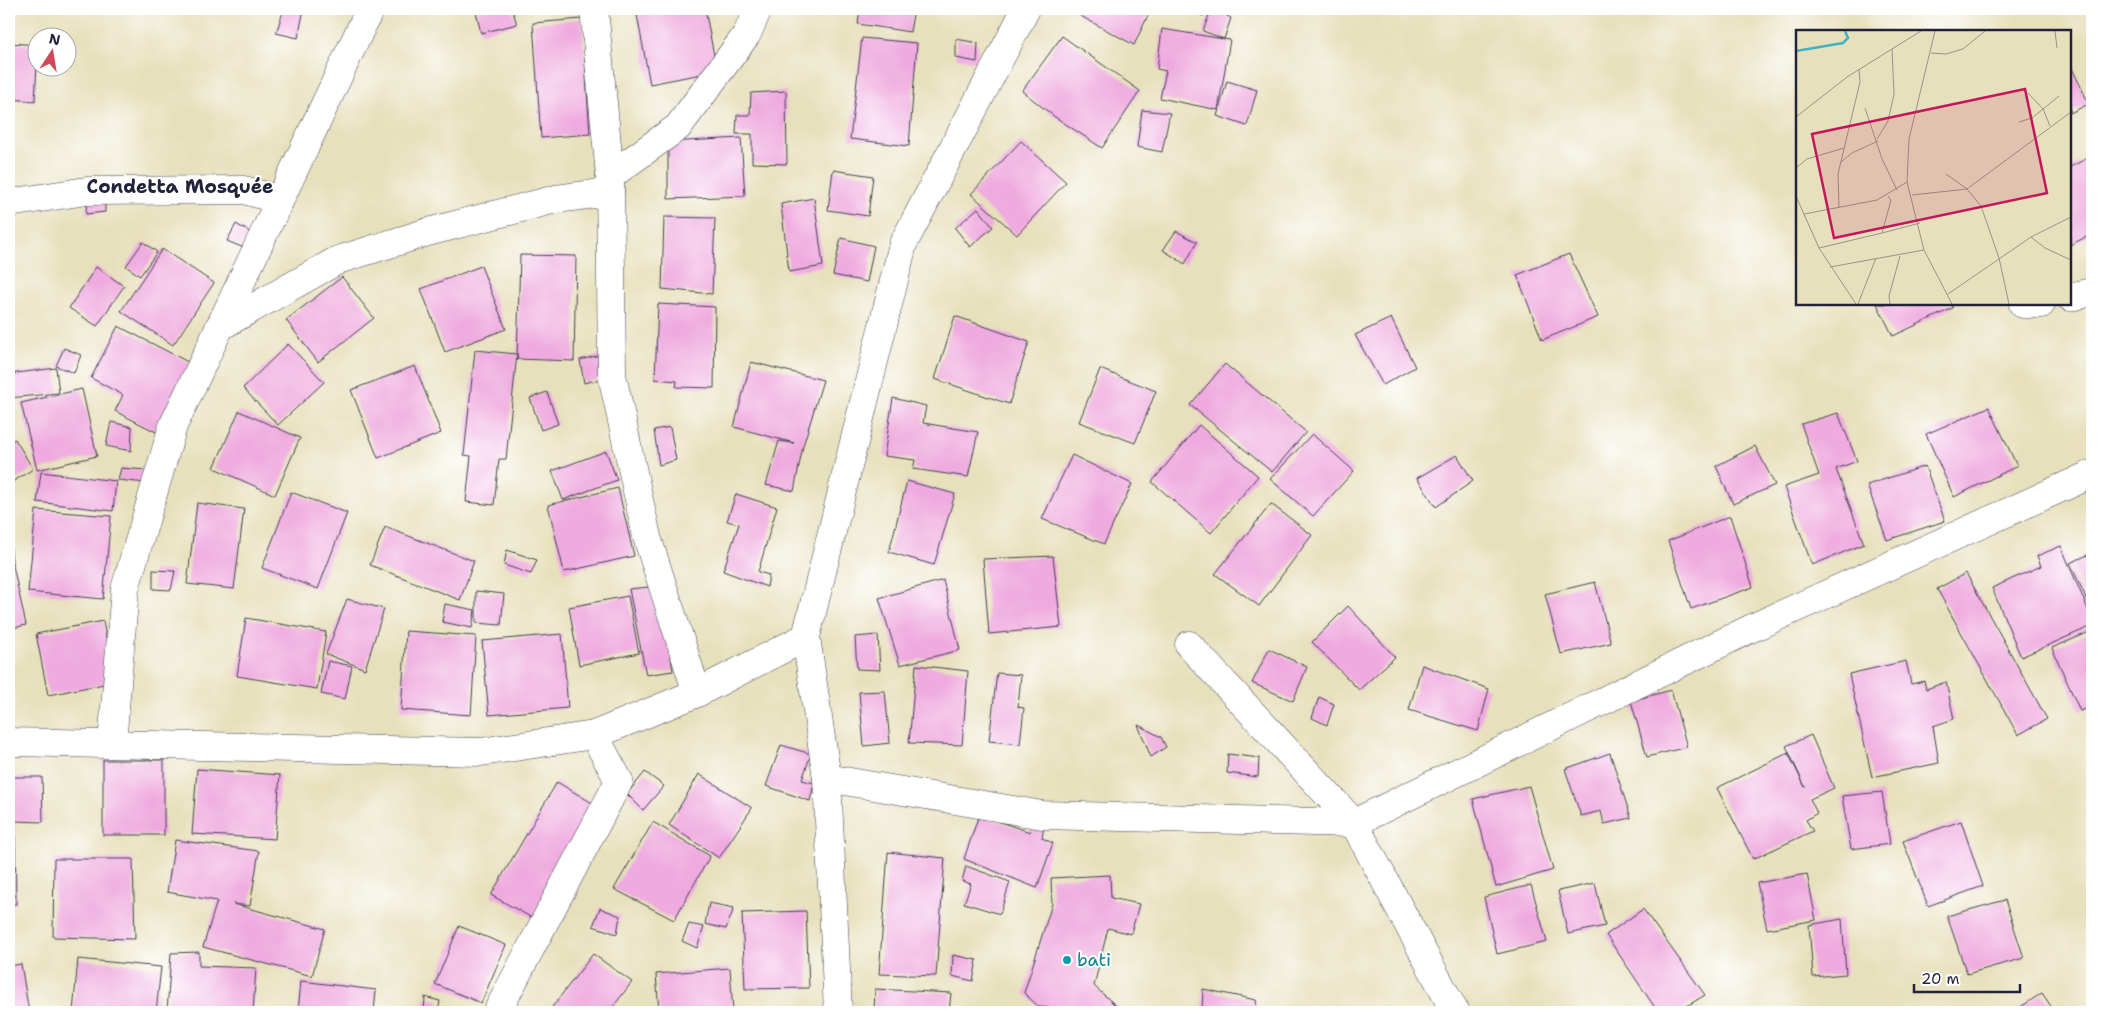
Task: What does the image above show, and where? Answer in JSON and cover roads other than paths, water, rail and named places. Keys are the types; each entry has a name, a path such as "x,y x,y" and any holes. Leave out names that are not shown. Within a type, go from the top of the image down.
{"street":[{"path":"112,744 125,589 173,426 370,9"},
{"path":"594,9 610,184 612,375 647,536 697,693"},
{"path":"219,327 338,260 428,232 610,184 678,127 747,34 758,9"},
{"path":"838,1012 826,778 806,637 903,244 1026,9"},
{"path":"9,203 96,191 244,190 280,200"},
{"path":"2071,297 2092,292"},
{"path":"826,778 1042,815 1354,823 1752,628 2092,474"},
{"path":"9,742 481,752 594,735 697,693 806,637"},
{"path":"1189,645 1354,823 1455,1012"},
{"path":"497,1012 619,781 594,735"}],"place":[{"name":"bati","path":"1067,960"}],"district":[{"name":"Сondetta Mosquée","path":"180,186"}]}
